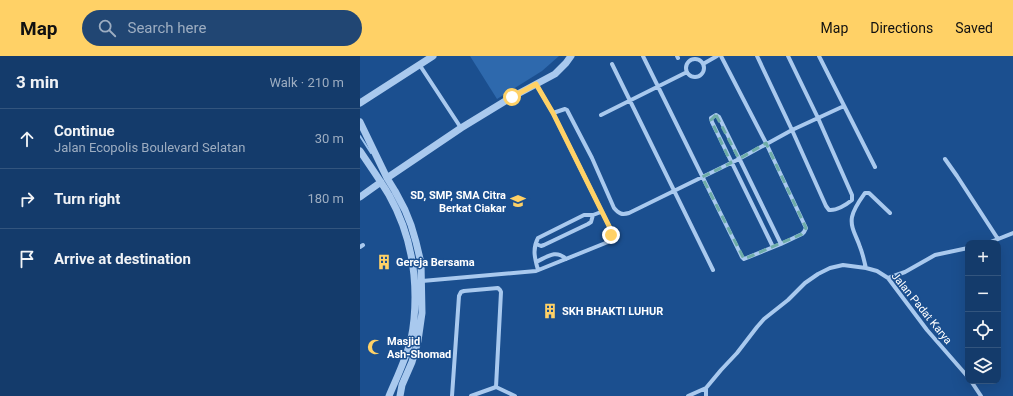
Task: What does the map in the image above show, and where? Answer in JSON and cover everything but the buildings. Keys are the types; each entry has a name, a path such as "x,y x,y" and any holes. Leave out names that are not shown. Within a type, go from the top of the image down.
{"street":[{"path":"360,103 433,56"},
{"path":"360,197 460,127 555,74 571,56"},
{"path":"643,56 744,259 802,234 806,228 766,143 721,56"},
{"path":"703,64 717,56"},
{"path":"757,56 826,206 829,210 834,210 850,202 853,198 818,118 788,56"},
{"path":"819,56 875,167"},
{"path":"691,58 698,59 703,64 703,73 698,76 692,76 687,72 686,66 691,58"},
{"path":"419,64 460,127"},
{"path":"612,64 713,270"},
{"path":"601,115 687,72"},
{"path":"422,281 538,270 608,242 611,231 610,228 553,113 536,84"},
{"path":"553,113 565,109 567,110 592,158 614,208 623,214 629,213 739,159 792,130 844,106"},
{"path":"773,247 731,163 710,119 711,118 718,116 781,244"},
{"path":"360,122 384,180 388,195 398,213 409,243 415,282 415,313 411,339 389,396"},
{"path":"360,152 402,204 411,225 421,263 422,313 418,340 412,362 399,396 392,396"},
{"path":"945,159 958,176 998,239 1013,233"},
{"path":"866,268 852,223 853,214 865,192 869,192 890,213"},
{"path":"538,270 534,248 538,238 584,215 593,215 601,212"},
{"path":"536,244 541,246 544,245 588,224 591,222 593,215"},
{"path":"888,278 904,272 935,255 965,249"},
{"path":"536,262 555,254 562,255 566,259"},
{"name":"Jalan Padat Karya","path":"688,396 706,388 737,353 764,319 818,274 834,266 866,268 877,271 888,278 927,330 965,374"},
{"path":"452,396 459,296 461,292 464,291 498,288 501,292 496,387"},
{"path":"973,384 982,396"},
{"path":"472,396 482,394 496,387"},
{"path":"496,387 514,396"},
{"path":"706,388 706,396"}],"highlighted area":[{"path":"716,115 739,159 766,143 806,228 802,234 744,259 702,177 731,163 711,120"}],"shaded area":[{"path":"470,56 559,56 542,71 497,99"}],"waterway":[{"path":"360,136 371,153"}],"place":[{"name":"SD, SMP, SMA Citra Berkat Ciakar","path":"518,201"},
{"name":"Gereja Bersama","path":"384,262"},
{"name":"SKH BHAKTI LUHUR","path":"550,311"},
{"name":"Masjid Ash-Shomad","path":"375,347"}],"route":[{"path":"512,97 536,84 553,113 610,228 611,235"}]}
